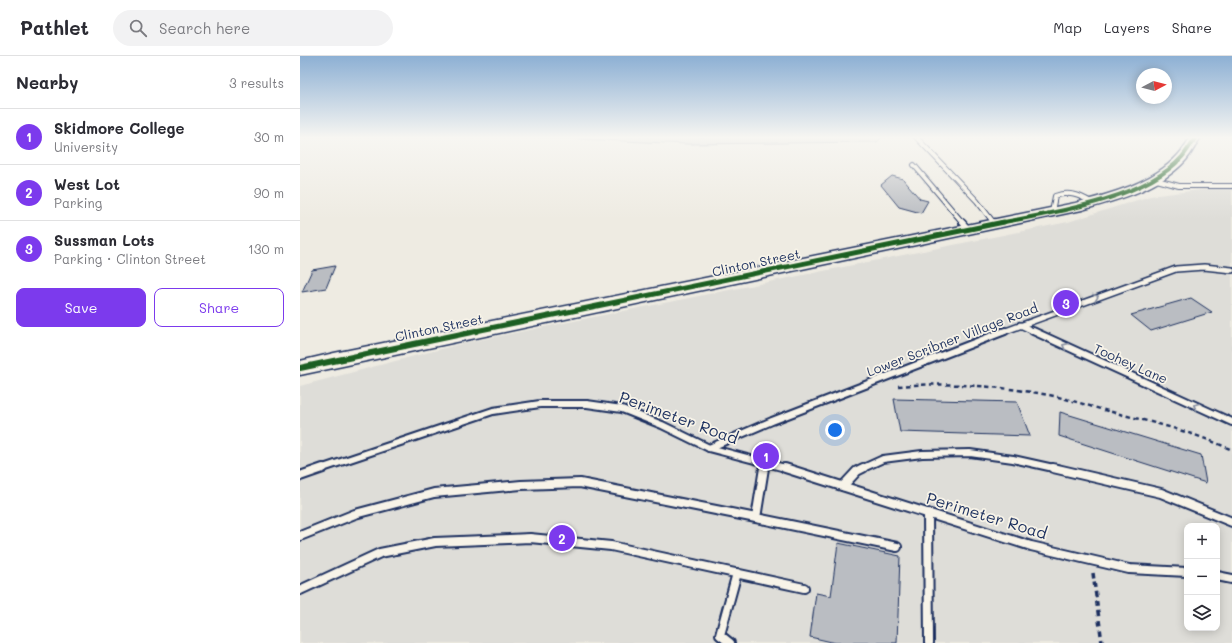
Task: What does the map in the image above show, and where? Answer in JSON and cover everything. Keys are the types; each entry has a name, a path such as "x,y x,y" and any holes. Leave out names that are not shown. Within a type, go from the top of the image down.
{"street":[{"name":"Clinton Street","path":"300,368 1052,212 1116,195 1153,179 1168,171 1175,164"}],"lane":[{"path":"942,164 977,201 995,224"},
{"path":"914,165 969,230"},
{"path":"1153,179 1179,186 1232,186"},
{"name":"Lower Scribner Village Road","path":"709,448 772,421 1020,325 1176,269 1204,267 1232,270"},
{"name":"Toohey Lane","path":"1020,325 1232,422"},
{"name":"Perimeter Road","path":"300,476 340,461 370,454 493,412 540,404 587,404 622,409 662,425 709,448 765,462 1031,546 1129,569 1184,572"},
{"path":"843,486 857,471 883,459 922,454 970,453 1013,459 1161,493 1232,522"},
{"path":"756,518 765,462"},
{"path":"300,536 355,514 434,493 521,485 580,483 897,547"},
{"path":"928,513 929,643"},
{"path":"300,590 380,554 434,542 530,538 611,546 804,588"},
{"path":"730,643 720,635 737,573"},
{"path":"1220,577 1232,579"}],"path":[{"path":"894,386 916,384 990,387 1051,396 1085,406 1170,426 1214,441 1232,450"},
{"path":"1091,560 1102,643"}],"shaded area":[{"path":"1232,186 1232,643 300,643 300,386 464,343 1068,222 1150,196"}],"building":[{"path":"892,176 903,179 920,199 928,201 921,213 899,207 881,185"},
{"path":"335,266 326,288 302,292 312,270"},
{"path":"1191,298 1212,312 1151,331 1131,315"},
{"path":"894,399 1017,402 1030,436 900,432"},
{"path":"1060,412 1201,455 1206,483 1059,436"},
{"path":"838,543 900,556 897,643 836,643 810,637 816,593 831,596"}],"cycle path":[{"path":"300,368 1048,214 1078,207 1136,188 1161,174 1174,164"}],"place":[{"name":"Sussman Lots","path":"1066,303"},
{"name":"Skidmore College","path":"766,456"},
{"name":"West Lot","path":"562,538"}]}
